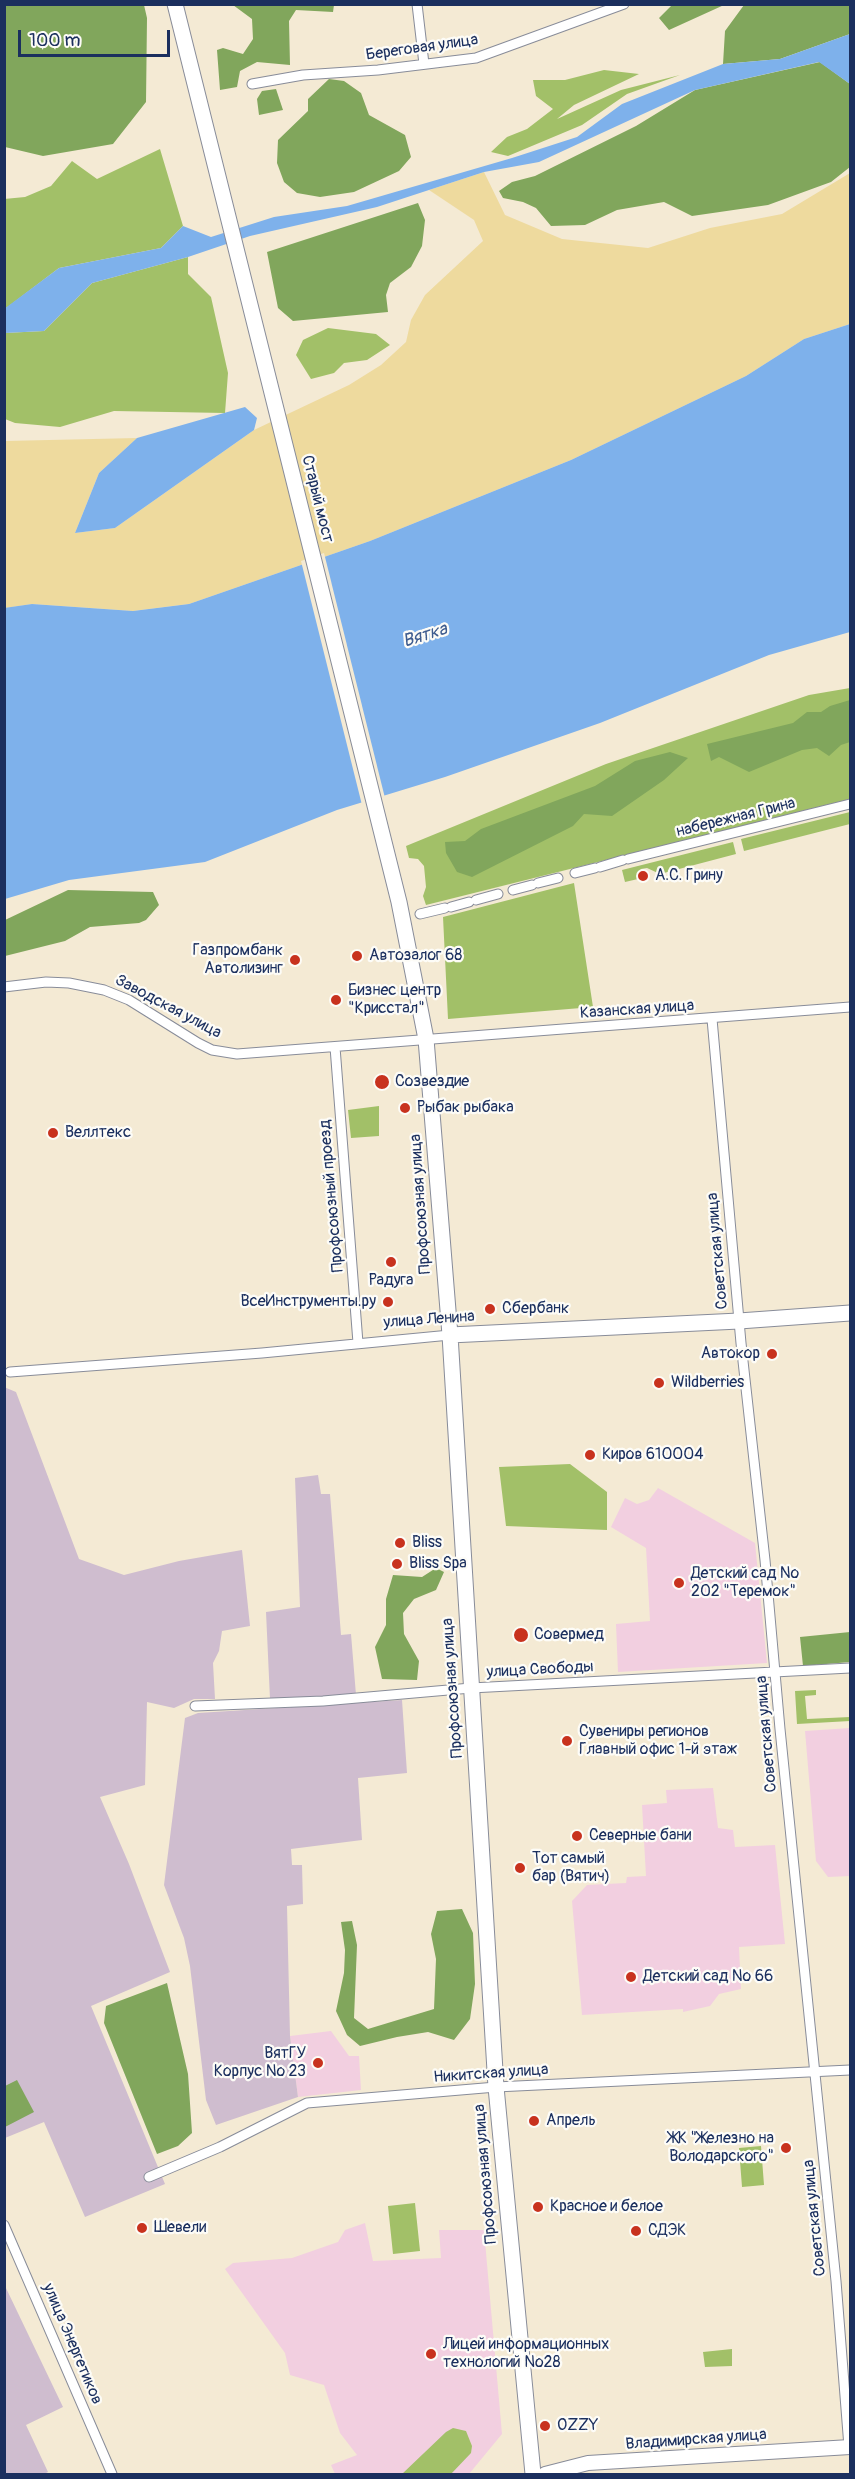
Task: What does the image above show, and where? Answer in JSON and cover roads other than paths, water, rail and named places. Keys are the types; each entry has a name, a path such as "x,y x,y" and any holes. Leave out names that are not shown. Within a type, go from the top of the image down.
{"main road":[{"name":"Старый мост","path":"175,4 399,902"},
{"name":"Профсоюзная улица","path":"399,902 426,1039 450,1335 496,2087 533,2475"},
{"name":"улица Ленина","path":"450,1335 739,1322 850,1313"},
{"name":"Владимирская улица","path":"545,2475 588,2463 850,2447"}],"street":[{"path":"417,4 424,64"},
{"name":"Береговая улица","path":"252,84 303,75 476,58 624,4"},
{"name":"набережная Грина","path":"575,873 850,804"},
{"path":"513,890 558,878"},
{"path":"420,914 498,894"},
{"name":"Заводская улица","path":"4,987 46,982 69,983 104,990 129,1000 198,1044 225,1053 252,1054 426,1039"},
{"name":"Казанская улица","path":"426,1039 850,1007"},
{"name":"Советская улица","path":"712,1019 739,1322 777,1673 780,1729 836,2281 850,2447"},
{"name":"Профсоюзный проезд","path":"335,1047 358,1343"},
{"name":"улица Ленина","path":"10,1372 450,1335"},
{"name":"улица Свободы","path":"195,1706 323,1701 471,1688 850,1668"},
{"name":"Никитская улица","path":"149,2176 220,2147 307,2103 496,2087 850,2070"},
{"name":"улица Энергетиков","path":"4,2225 112,2475"}],"water":[{"path":"850,34 850,84 819,62 695,90 539,162 484,172 377,207 250,236 188,257 92,283 44,331 5,333 4,309 59,268 161,248 183,226 211,237 274,217 347,206 512,158 577,137 622,104 723,64 780,59"},
{"name":"Вятка","path":"850,324 850,632 769,655 600,723 445,777 337,810 205,862 69,880 5,899 4,608 32,604 133,611 189,604 370,541 571,460 746,376 804,339"},
{"path":"245,407 257,418 254,430 115,528 75,533 99,473 137,438"}],"place":[{"name":"А.С. Грину","path":"643,876"},
{"name":"Автозалог 68","path":"357,956"},
{"name":"Газпромбанк Автолизинг","path":"295,960"},
{"name":"Бизнес центр \"Крисстал\"","path":"336,1000"},
{"name":"Созвездие","path":"382,1082"},
{"name":"Рыбак рыбака","path":"405,1108"},
{"name":"Веллтекс","path":"53,1133"},
{"name":"Радуга","path":"391,1262"},
{"name":"ВсеИнструменты.ру","path":"388,1302"},
{"name":"Сбербанк","path":"490,1309"},
{"name":"Автокор","path":"772,1354"},
{"name":"Wildberries","path":"659,1383"},
{"name":"Киров 610004","path":"590,1455"},
{"name":"Bliss","path":"400,1543"},
{"name":"Bliss Spa","path":"397,1564"},
{"name":"Детский сад № 202 \"Теремок\"","path":"679,1583"},
{"name":"Совермед","path":"521,1635"},
{"name":"Сувениры регионов Главный офис 1-й этаж","path":"567,1741"},
{"name":"Северные бани","path":"577,1836"},
{"name":"Тот самый бар (Вятич)","path":"520,1868"},
{"name":"Детский сад № 66","path":"631,1977"},
{"name":"ВятГУ Корпус № 23","path":"318,2063"},
{"name":"Апрель","path":"534,2121"},
{"name":"ЖК \"Железно на Володарского\"","path":"786,2148"},
{"name":"Красное и белое","path":"538,2207"},
{"name":"Шевели","path":"142,2228"},
{"name":"СДЭК","path":"636,2231"},
{"name":"Лицей информационных технологий №28","path":"431,2354"},
{"name":"OZZY","path":"545,2426"}]}
